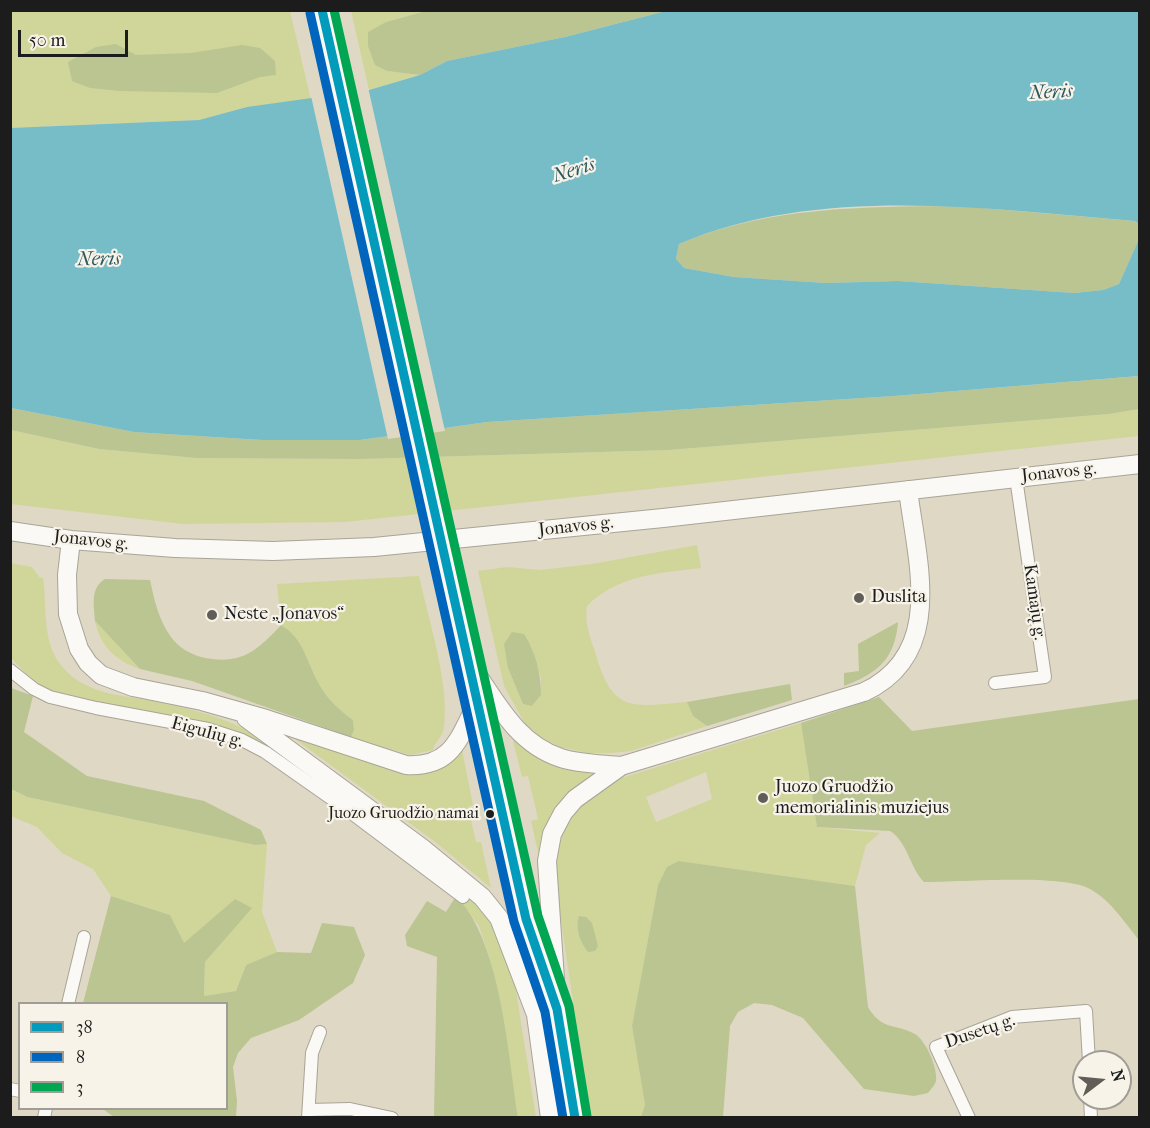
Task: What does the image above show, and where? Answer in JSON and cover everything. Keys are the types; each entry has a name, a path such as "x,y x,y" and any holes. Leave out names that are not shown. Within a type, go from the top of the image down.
{"main road":[{"path":"322,10 526,919 557,1009"},
{"name":"Jonavos g.","path":"10,531 71,540 175,549 273,551 374,547 663,518 1140,464"},
{"path":"575,1118 557,1009 547,861 552,834 563,813 575,799 621,766 864,692 892,676 912,648 920,622 919,584 908,490"},
{"path":"71,540 67,575 68,614 79,649 88,663 111,680 202,701 406,765 420,766 440,760 448,754 477,703"},
{"path":"468,660 511,724 534,745 563,759 621,766"},
{"path":"240,714 418,853 470,885 499,918 536,1012"},
{"path":"526,919 550,1118"}],"street":[{"name":"Kamajų g.","path":"995,683 1045,676 1016,478"},
{"name":"Eigulių g.","path":"10,670 34,689 50,697 208,729 242,740 265,752 418,853 463,897"},
{"path":"68,1002 84,937"},
{"name":"Dusetų g.","path":"969,1118 936,1047 1012,1017 1086,1011 1088,1050"},
{"path":"320,1032 312,1053 309,1114 350,1109 392,1118"}],"green space":[{"path":"10,11 290,11 311,100 247,107 199,120 11,128"},
{"path":"351,11 426,11 386,22 368,33 387,71 420,75 369,90"},
{"path":"426,11 666,11 565,37 447,61 420,75 387,71 375,65 368,46 368,32 386,22"},
{"path":"116,44 136,55 191,53 242,45 260,48 275,61 276,75 260,77 217,93 120,91 90,88 72,81 68,62 96,47"},
{"path":"959,206 1135,221 1139,224 1139,239 1119,284 1103,290 1074,293 898,281 826,283 734,277 684,268 676,259 679,244 713,231 747,222 852,208"},
{"path":"1140,376 1139,409 1109,414 669,450 360,459 196,458 99,449 11,430 11,408 134,432 262,440 360,440 487,422 894,396"},
{"path":"1139,409 1139,436 345,522 183,524 11,504 11,430 99,449 196,458 360,459 669,450 1109,414"},
{"path":"697,545 701,568 640,577 625,582 599,596 587,606 586,619 603,674 618,697 639,705 687,702 693,716 707,726 631,751 588,753 560,747 541,737 525,724 504,686 478,571 507,567 540,570 592,564","holes":["531,645 541,678 541,695 532,706 523,704 508,668"]},
{"path":"10,563 32,567 40,578 43,578 49,640 58,662 77,680 98,690 189,709 220,718 240,727 301,764 398,837 245,734 205,722 55,694 36,684 11,658"},
{"path":"419,576 441,672 445,710 443,730 433,750 410,755 351,737 354,730 353,720 325,693 304,650 295,637 281,625 277,584"},
{"path":"105,579 150,580 158,610 167,631 181,647 201,657 226,660 237,658 263,643 281,625 300,643 325,693 353,720 354,730 351,737 192,681 140,669 95,621 95,592"},
{"path":"95,621 140,669 124,662 110,651 97,630"},
{"path":"898,622 893,646 883,663 866,676 844,686 844,673 859,671 858,644"},
{"path":"512,632 524,634 537,663 541,695 532,706 523,704 508,668 504,644"},
{"path":"790,684 792,700 707,726 693,716 687,702"},
{"path":"11,688 33,696 24,732 87,776 204,801 261,830 267,844 255,845 27,797 11,789"},
{"path":"879,697 912,731 1139,699 1139,940 1110,904 1088,888 1055,881 1033,880 924,882 915,870 901,841 890,831 817,827 801,723"},
{"path":"801,723 817,827 880,833 866,845 855,886 679,861 658,885 632,1026 645,1105 641,1117 590,1117 552,859 567,817 585,799 618,779","holes":["706,772 712,799 656,822 646,797"]},
{"path":"287,733 426,772 442,768 462,750 473,805 468,807 476,842 481,842 491,888 434,841"},
{"path":"515,739 547,761 576,768 604,771 538,852 531,821 538,819 528,776 522,777 513,741"},
{"path":"10,789 27,797 255,845 267,844 262,912 277,952 246,965 236,991 204,996 205,962 251,908 235,899 184,944 170,915 111,896 93,869 62,853 37,827 11,816"},
{"path":"679,861 855,886 868,1007 878,1020 915,1034 923,1042 933,1062 936,1076 928,1093 914,1096 864,1089 803,1018 772,1005 754,1003 738,1012 730,1026 723,1117 641,1117 645,1105 632,1026 658,885 667,867"},
{"path":"462,884 494,923 513,972 536,1117 518,1117 489,956 479,926 456,896"},
{"path":"111,896 170,915 184,943 235,899 252,908 205,962 204,996 236,991 246,965 277,952 311,953 322,923 354,927 365,955 353,983 299,1020 251,1038 238,1053 233,1067 237,1101 236,1117 114,1117 104,1110 228,1110 228,1002 83,1002"},
{"path":"456,896 471,916 493,969 506,1032 518,1117 434,1117 437,957 407,946 405,935 427,901 446,912"},
{"path":"579,916 586,917 592,923 598,946 595,951 588,952 581,940 578,930"}],"water":[{"name":"Neris","path":"666,11 1139,11 1139,224 1135,221 963,207 846,207 789,213 733,225 679,244 676,259 684,268 734,277 826,283 898,281 1074,293 1103,290 1119,284 1139,239 1139,376 894,396 487,422 360,440 262,440 134,432 11,408 10,128 199,120 247,107 369,90 420,75 447,61 565,37"}],"pier":[{"path":"368,87 445,431 388,439 311,96"}],"transit line":[{"name":"38","path":"322,10 526,919 557,1009 575,1118"},
{"name":"3","path":"334,10 538,916 569,1006 587,1116"},
{"name":"8","path":"310,13 514,922 545,1012 563,1118"}],"place":[{"name":"Duslita","path":"859,598"},
{"name":"Neste „Jonavos“","path":"212,615"},
{"name":"Juozo Gruodžio memorialinis muziejus","path":"763,798"},
{"name":"Juozo Gruodžio namai","path":"490,814"}]}
